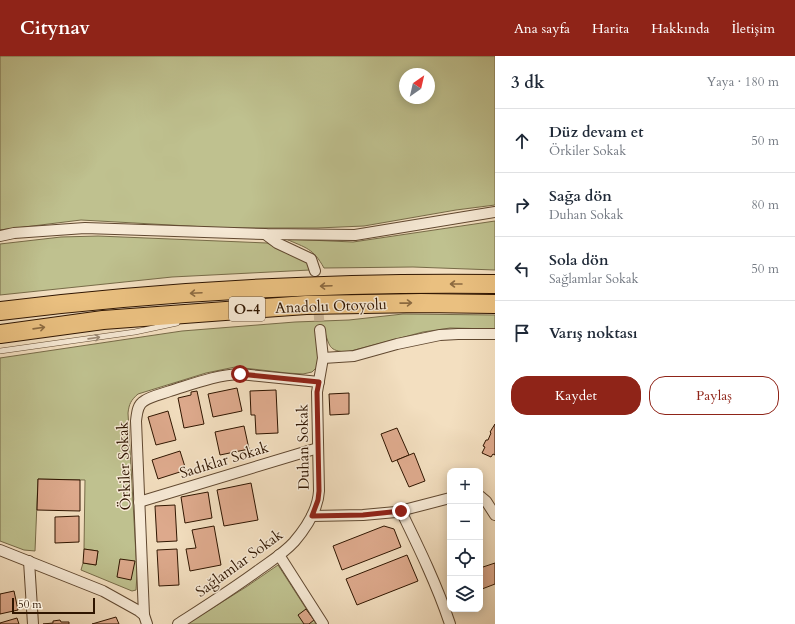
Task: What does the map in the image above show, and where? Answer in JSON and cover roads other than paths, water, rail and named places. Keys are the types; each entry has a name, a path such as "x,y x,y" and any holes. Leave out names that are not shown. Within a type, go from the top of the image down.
{"highway":[{"name":"Anadolu Otoyolu","path":"0,311 184,293 383,284 495,284"},
{"name":"Anadolu Otoyolu","path":"0,334 103,320 237,310 327,305 421,303 495,304"}],"street":[{"path":"0,236 14,233 85,228 265,234 355,235 495,212"},
{"path":"265,234 278,243 311,259 315,271"},
{"name":"Duhan Sokak","path":"312,516 318,500 317,392 323,358 320,330"},
{"path":"323,358 354,356 428,337 458,334 495,334"},
{"name":"Örkiler Sokak","path":"146,620 136,421 137,411 140,404 144,401 212,378 228,375 240,374 319,382"},
{"name":"Sadıklar Sokak","path":"139,502 318,448"},
{"path":"483,498 495,515"},
{"path":"312,516 363,515 401,511 447,499"},
{"path":"401,511 432,577 450,624"},
{"name":"Sağlamlar Sokak","path":"178,624 219,598 279,555 293,543 312,516"},
{"path":"0,550 103,591 134,607 146,620"},
{"path":"279,555 323,624"},
{"path":"29,561 33,624"}],"lane":[{"path":"193,319 237,310"},
{"path":"0,351 135,332 186,321"}],"tunnel":[{"path":"316,281 320,330"}]}
